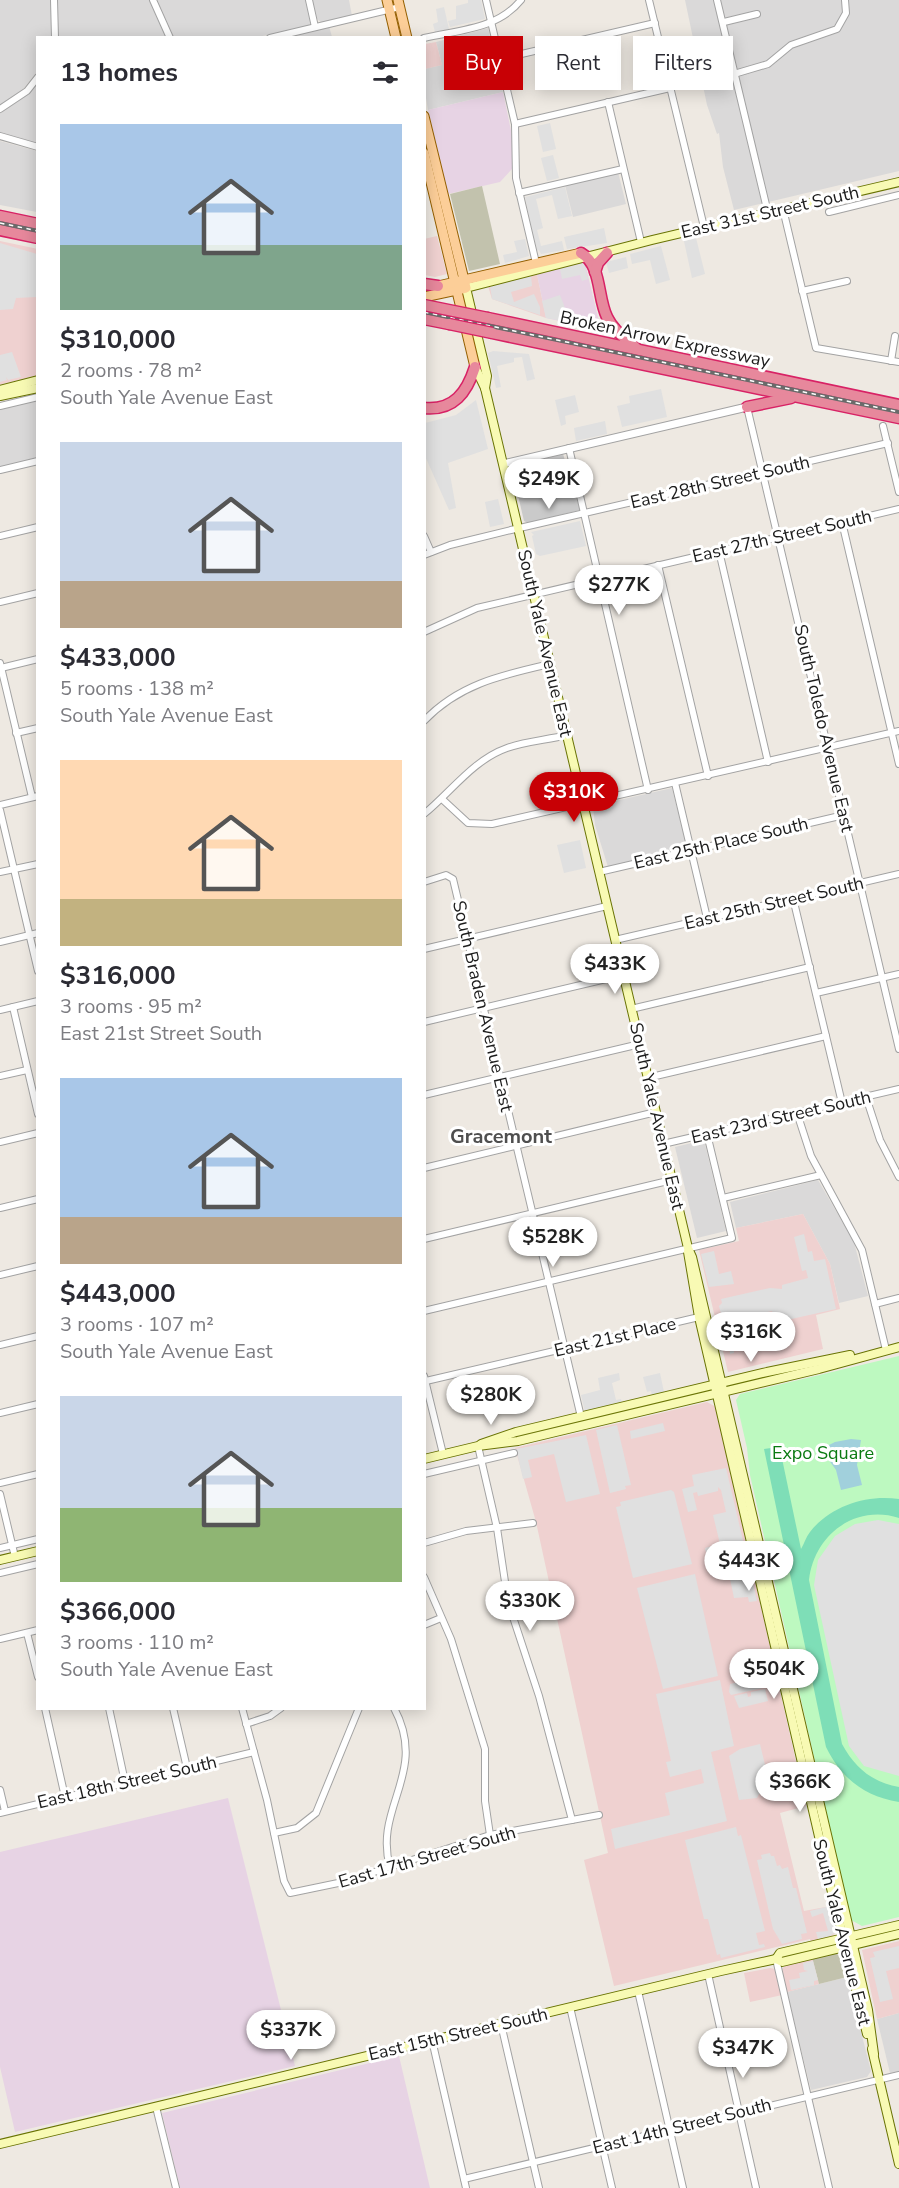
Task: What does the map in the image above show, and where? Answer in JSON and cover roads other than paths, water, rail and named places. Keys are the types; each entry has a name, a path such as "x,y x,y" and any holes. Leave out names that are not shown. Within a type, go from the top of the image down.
{"highway":[{"path":"0,216 36,224"},
{"path":"0,230 36,238"},
{"path":"595,272 597,265 607,253"},
{"path":"585,255 595,272 607,318 614,329 638,350"},
{"path":"426,284 438,286"},
{"name":"Broken Arrow Expressway","path":"426,305 899,405"},
{"name":"Broken Arrow Expressway","path":"426,319 899,418"},
{"path":"426,326 437,322"},
{"path":"426,408 442,407 460,397 470,383 475,367"},
{"path":"747,407 794,397"}],"main road":[{"path":"399,3 407,36"},
{"path":"388,5 396,36"},
{"name":"South Yale Avenue East","path":"426,132 431,173"},
{"name":"South Yale Avenue East","path":"426,159 487,376 484,388"},
{"name":"East 31st Street South","path":"426,296 536,263 607,253 704,227 899,182"},
{"name":"East 31st Street South","path":"426,289 460,285 641,243"},
{"name":"South Yale Avenue East","path":"460,285 475,367 484,388 647,1078 692,1257 899,2164"},
{"path":"0,390 36,381"},
{"path":"0,396 36,388"},
{"name":"South Yale Avenue East","path":"688,1248 687,1258 699,1317 721,1388"},
{"path":"426,1458 721,1388 822,1360 899,1347"},
{"path":"0,1560 36,1552"},
{"name":"East 15th Street South","path":"0,2144 708,1974 776,1959 782,1962 899,1924"},
{"name":"East 15th Street South","path":"848,1941 899,1934"}],"street":[{"path":"54,0 55,36"},
{"path":"153,0 169,36"},
{"path":"309,0 315,27"},
{"path":"486,0 495,36"},
{"path":"426,38 492,23 507,16 521,0"},
{"path":"649,0 658,36"},
{"path":"717,0 768,213"},
{"path":"734,74 768,64 791,45 837,29 846,13 845,0"},
{"path":"278,36 399,3"},
{"path":"724,22 757,14"},
{"path":"523,54 655,23"},
{"path":"0,109 27,91 36,80"},
{"path":"507,90 515,124 516,178 536,263"},
{"path":"515,124 661,90"},
{"path":"670,90 704,227"},
{"path":"608,102 641,243"},
{"path":"0,136 36,146"},
{"path":"519,193 623,169"},
{"name":"East 31st Street South","path":"829,212 899,195"},
{"path":"783,209 816,348 899,362"},
{"path":"802,291 847,281"},
{"path":"891,361 895,336"},
{"path":"0,406 36,397"},
{"path":"502,464 747,407"},
{"name":"South Toledo Avenue East","path":"747,407 899,1049"},
{"path":"883,426 899,492"},
{"name":"East 28th Street South","path":"426,554 461,542 888,443"},
{"path":"569,448 648,790"},
{"path":"0,470 36,461"},
{"name":"East 27th Street South","path":"426,631 466,611 899,509"},
{"path":"842,522 895,732 899,765"},
{"path":"0,536 36,527"},
{"path":"426,540 432,552"},
{"path":"719,551 768,762"},
{"path":"658,565 708,776"},
{"path":"0,602 36,593"},
{"path":"0,805 35,797 16,732 1,665 36,659"},
{"path":"426,719 454,696 480,682 550,664"},
{"path":"16,732 36,728"},
{"path":"442,799 462,819 475,825 492,824 895,732"},
{"path":"426,812 474,767 495,753 516,745 567,735"},
{"path":"675,783 707,918"},
{"path":"0,810 36,963"},
{"name":"East 25th Place South","path":"599,872 844,815"},
{"path":"0,872 36,864"},
{"name":"East 25th Street South","path":"615,940 899,874"},
{"name":"South Braden Avenue East","path":"426,881 450,875 468,939 564,1349 584,1421"},
{"path":"794,898 842,1103"},
{"path":"426,949 607,906"},
{"path":"0,942 36,933"},
{"path":"632,1009 810,967"},
{"path":"816,993 899,974"},
{"path":"426,1022 623,975"},
{"path":"0,1010 36,1001"},
{"path":"13,1007 36,1106"},
{"path":"647,1078 826,1036"},
{"path":"426,1095 640,1044"},
{"path":"0,1076 27,1070"},
{"name":"East 23rd Street South","path":"663,1144 899,1089"},
{"path":"866,1097 880,1140 899,1177"},
{"path":"426,1168 656,1112"},
{"path":"797,1113 821,1175 855,1236 886,1350"},
{"path":"0,1142 36,1133"},
{"path":"426,1311 732,1238 707,1134"},
{"path":"723,1198 821,1175"},
{"path":"426,1239 672,1180"},
{"path":"0,1208 36,1199"},
{"path":"0,1275 36,1266"},
{"path":"875,1304 899,1298"},
{"name":"East 21st Place","path":"426,1378 564,1349 699,1317"},
{"path":"0,1345 36,1336"},
{"path":"426,1382 443,1454"},
{"path":"0,1413 36,1404"},
{"path":"478,1446 497,1528 508,1602 539,1696 549,1744 572,1820"},
{"path":"426,1474 514,1453"},
{"path":"0,1483 36,1474"},
{"path":"0,1494 15,1557"},
{"path":"426,1542 465,1531 533,1523"},
{"path":"0,1548 36,1539"},
{"path":"0,1573 36,1564"},
{"path":"426,1582 451,1640 485,1749 484,1801 490,1835"},
{"path":"426,1624 441,1618"},
{"path":"0,1639 36,1631"},
{"path":"27,1633 36,1669"},
{"path":"45,1710 65,1797"},
{"path":"109,1710 126,1782"},
{"path":"173,1710 187,1768"},
{"path":"243,1710 274,1833 297,1828 316,1813 325,1797 358,1710"},
{"path":"246,1724 264,1719 278,1710"},
{"path":"390,1868 387,1828 403,1780 407,1756 403,1728 395,1710"},
{"name":"East 18th Street South","path":"2,1812 254,1752"},
{"path":"0,1790 2,1812"},
{"name":"East 17th Street South","path":"274,1833 284,1881 290,1893 312,1890 390,1868 490,1835 599,1815"},
{"path":"776,1959 829,2188"},
{"path":"708,1974 756,2188"},
{"path":"638,1991 683,2188"},
{"path":"570,2007 612,2188"},
{"path":"501,2024 539,2188"},
{"path":"432,2040 466,2188"},
{"name":"East 14th Street South","path":"464,2179 899,2075"},
{"path":"156,2107 176,2188"}],"water":[{"path":"861,1440 857,1465 862,1485 841,1490 836,1470 821,1449 835,1442"}],"railway":[{"path":"0,223 36,231"},
{"path":"426,312 899,412"}],"district":[{"name":"Gracemont","path":"501,1136"}],"park label":[{"name":"Expo Square","path":"823,1453"}]}
